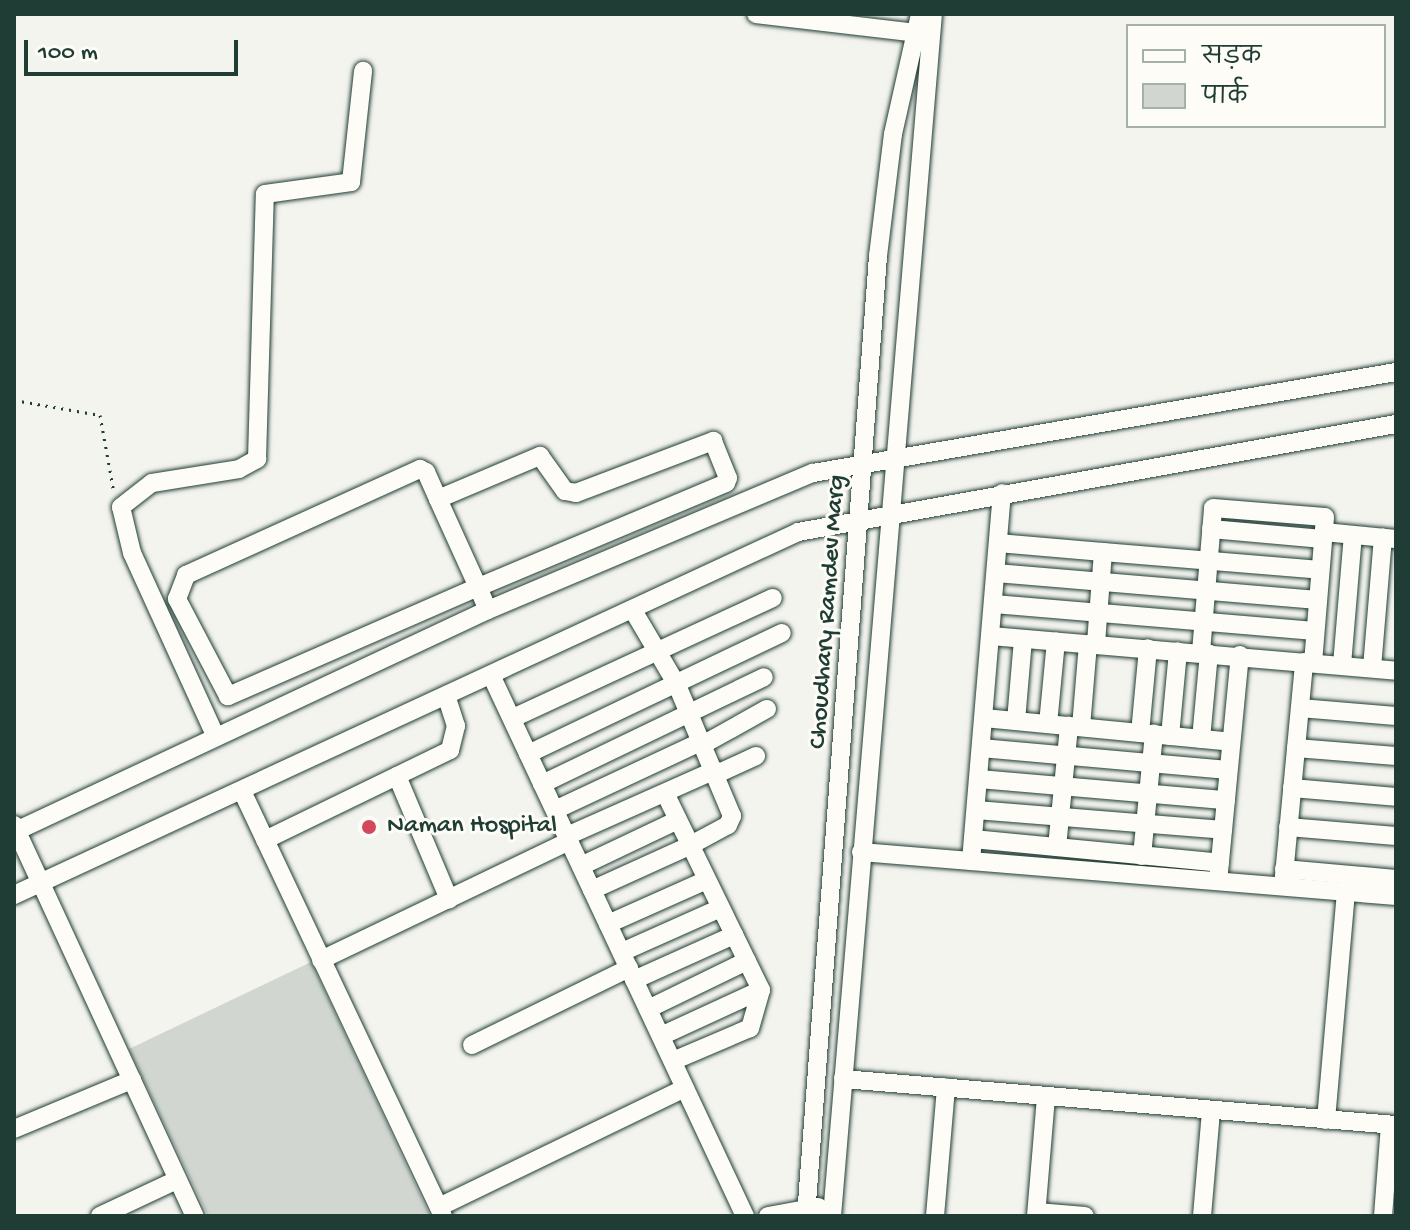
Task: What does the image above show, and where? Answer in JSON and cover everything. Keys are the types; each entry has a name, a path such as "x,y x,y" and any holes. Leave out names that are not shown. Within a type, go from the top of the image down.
{"street":[{"path":"756,14 918,33"},
{"name":"Choudhary Ramdev Marg","path":"806,1211 864,517 888,180 920,14"},
{"path":"768,1216 806,1211 832,1212 933,14"},
{"path":"215,735 132,553 121,507 152,483 239,469 257,459 265,194 351,182 363,71"},
{"path":"195,1216 15,829 488,610 813,473 1396,372"},
{"path":"14,895 634,612 798,532 864,517 1396,424"},
{"path":"438,499 545,456 565,491 576,493 715,443 726,483 478,587 228,696 177,599 186,575 409,470 424,470 438,499 478,587 488,610"},
{"path":"971,861 1002,493"},
{"path":"1201,739 1204,621 1211,529 1389,538 1372,668"},
{"path":"1342,665 1353,535"},
{"path":"1284,877 1300,708 1315,631 1323,536"},
{"path":"998,543 1320,570"},
{"path":"1057,847 1067,756 1098,612 1103,552"},
{"path":"996,573 1318,600"},
{"path":"513,718 773,598"},
{"path":"994,604 1315,631"},
{"path":"592,890 728,825 730,803 677,685 634,612"},
{"path":"528,754 782,633"},
{"path":"991,636 1240,655 1396,671"},
{"path":"1016,721 1023,639"},
{"path":"1048,724 1056,641"},
{"path":"1148,648 1155,734"},
{"path":"1142,856 1155,734 1178,651"},
{"path":"1219,872 1240,655"},
{"path":"491,675 745,1216"},
{"path":"542,784 764,677"},
{"path":"265,840 450,750 456,726 446,696"},
{"path":"1300,708 1396,716"},
{"path":"555,810 767,709"},
{"path":"984,718 1231,742"},
{"path":"981,748 1228,770"},
{"path":"1296,748 1396,756"},
{"path":"321,960 568,838 665,793 756,756"},
{"path":"397,776 449,899"},
{"path":"979,779 1226,800"},
{"path":"1292,788 1396,797"},
{"path":"242,791 441,1212 685,1088"},
{"path":"665,793 761,990 750,1028 673,1061"},
{"path":"976,810 1223,830"},
{"path":"581,866 678,820"},
{"path":"1288,827 1396,836"},
{"path":"973,839 1142,856 1219,872"},
{"path":"861,852 971,861 1284,877 1396,879"},
{"path":"1284,877 1346,891 1396,896"},
{"path":"608,924 707,880"},
{"path":"1326,1120 1346,891"},
{"path":"472,1045 628,967 721,908"},
{"path":"628,967 734,935"},
{"path":"648,1009 747,961"},
{"path":"661,1036 761,990"},
{"path":"843,1079 1393,1125 1383,1216"},
{"path":"14,1129 132,1080"},
{"path":"935,1216 946,1087"},
{"path":"1046,1096 1037,1214 1085,1216"},
{"path":"1202,1216 1211,1110"},
{"path":"100,1216 177,1180"}],"path":[{"path":"14,400 100,415 121,507"}],"green space":[{"path":"311,962 430,1216 208,1216 129,1049"}],"place":[{"name":"Naman Hospital","path":"369,827"}]}
